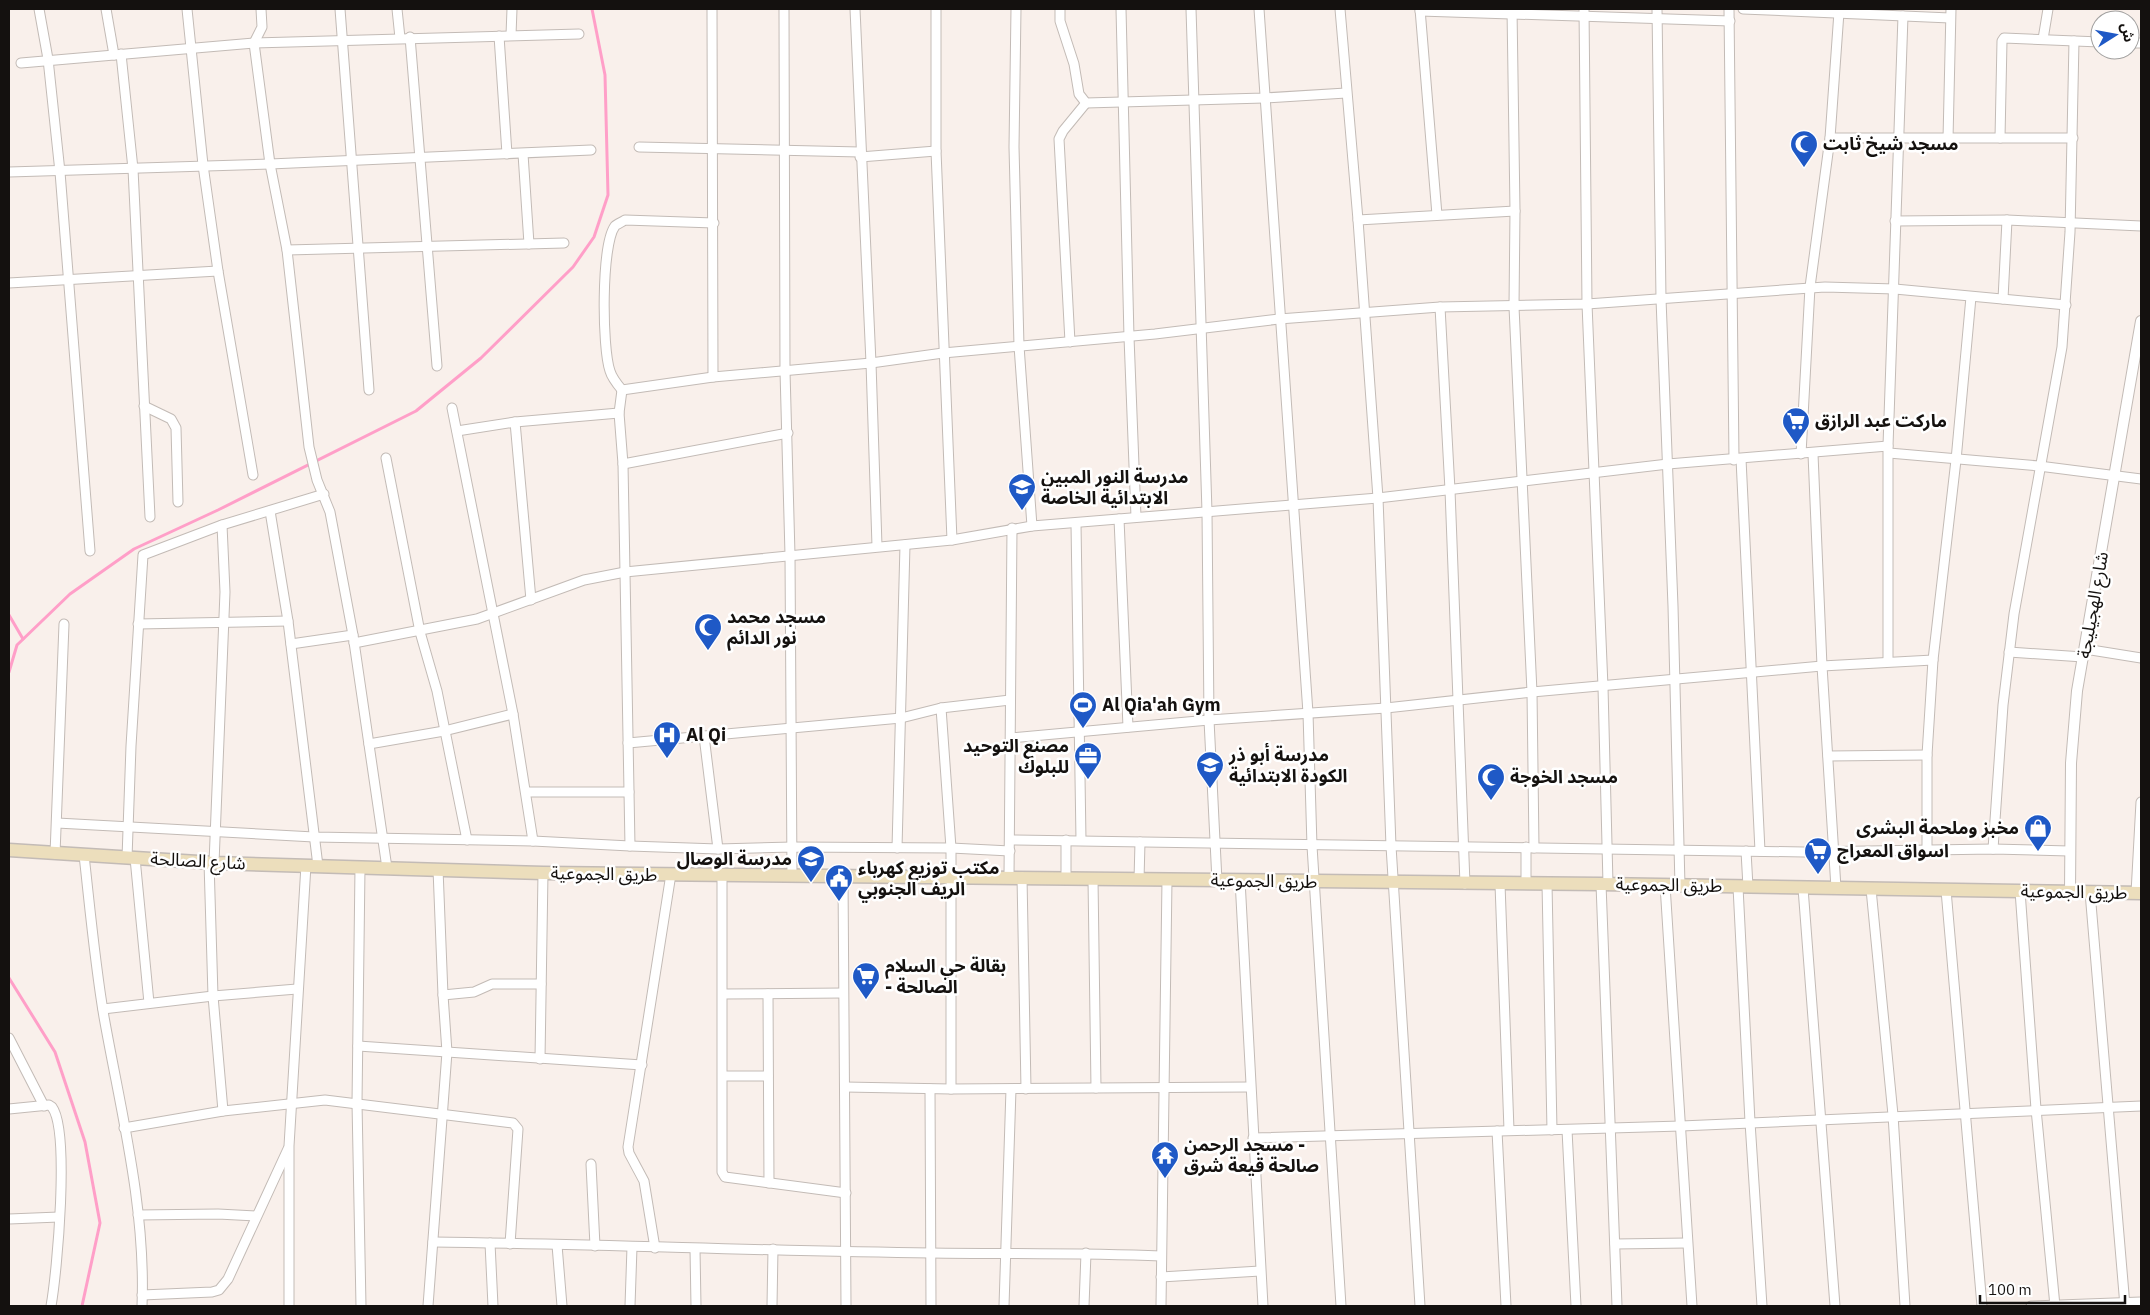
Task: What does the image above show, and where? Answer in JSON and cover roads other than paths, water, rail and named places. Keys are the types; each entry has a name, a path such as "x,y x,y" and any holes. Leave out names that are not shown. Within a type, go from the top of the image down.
{"main road":[{"name":"شارع الصالحة","path":"9,850 212,862 387,868"},
{"name":"طريق الجموعية","path":"387,868 543,873 1604,884 2139,893"}],"street":[{"path":"39,9 48,59 60,172 67,280 90,551"},
{"path":"106,9 118,54 133,169 150,517"},
{"path":"187,9 203,165 218,271 253,474"},
{"path":"261,9 262,27 254,43 270,164 287,250 309,446 317,480 330,512 370,744 387,868"},
{"path":"340,9 369,390"},
{"path":"397,9 400,38"},
{"path":"510,35 512,9"},
{"path":"712,9 714,150 713,377"},
{"path":"784,9 784,371 788,433 790,555 792,876"},
{"path":"855,9 860,154 871,363 876,546"},
{"path":"936,9 936,151 952,540"},
{"path":"1016,9 1014,148 1019,346 1032,526"},
{"path":"1060,9 1060,21 1074,64 1079,94 1086,103"},
{"path":"1121,9 1122,103 1136,517"},
{"path":"1191,9 1207,512 1209,720 1217,881"},
{"path":"1259,9 1279,319 1308,713 1312,846 1341,1306"},
{"path":"1340,9 1358,220 1378,498 1391,846 1420,1306"},
{"path":"1657,9 1660,299 1668,464 1680,886"},
{"path":"1729,9 1732,292 1738,460 1752,672 1760,851"},
{"path":"1743,9 1877,12 1903,16 1951,14 1948,139"},
{"path":"2043,39 2048,9"},
{"path":"1437,215 1420,10 1584,14 1657,20 1730,21"},
{"path":"1512,12 1515,211 1514,307 1532,692 1530,848 1526,884"},
{"path":"1801,454 1810,287 1830,138 1839,12"},
{"path":"1584,14 1587,304 1608,849 1604,884 1609,1128 1617,1306"},
{"path":"1888,661 1889,449 1903,16"},
{"path":"21,62 254,43 343,39 580,34"},
{"path":"499,36 507,154"},
{"path":"2000,138 2002,41 2008,37 2090,42"},
{"path":"410,38 419,159 429,247 437,366"},
{"path":"1993,849 2000,734 2017,590 2062,347 2070,222 2074,41"},
{"path":"1070,342 1059,139 1063,130 1086,103 1264,98 1346,93"},
{"path":"1830,138 2073,138"},
{"path":"639,147 785,150 860,154 936,151"},
{"path":"9,172 60,172 203,165 419,159 591,150"},
{"path":"523,154 529,244"},
{"path":"1358,220 1515,211"},
{"path":"630,846 623,464 619,413 622,390 612,377 609,369 604,327 606,269 612,233 616,225 624,220 714,223"},
{"path":"1895,221 2007,220 2141,226"},
{"path":"2003,299 2007,220"},
{"path":"287,250 564,243"},
{"path":"9,283 218,271"},
{"path":"622,390 713,377 871,363 943,353 1129,337 1279,319 1440,307 1514,307 1587,304 1810,287 1895,289 2066,305"},
{"path":"1927,849 1927,755 1933,660 1956,460 1971,297"},
{"path":"1440,307 1450,490 1465,884"},
{"name":"شارع الهجيليجة","path":"2070,892 2069,851 2072,739 2084,653 2141,321"},
{"path":"144,406 171,418 176,428 178,502"},
{"path":"452,408 513,714 527,792 533,841"},
{"path":"457,431 515,422 619,413"},
{"path":"515,422 531,600"},
{"path":"623,464 788,433"},
{"path":"291,644 420,632 493,614 584,580 625,572 952,540 1032,526 1076,524 1136,517 1378,498 1668,464 1889,449 1956,460 2039,466 2141,479"},
{"path":"1813,454 1822,666 1836,888"},
{"path":"386,458 420,632 436,690 467,840"},
{"path":"149,1003 128,826 143,555 222,525 324,494"},
{"path":"270,510 288,621 314,837 297,989 289,1146 288,1306"},
{"path":"1118,519 1128,727"},
{"path":"1076,524 1081,840"},
{"path":"222,525 225,572 224,624 212,862 213,996 223,1111"},
{"path":"1012,528 1010,851 1015,877 1026,1089"},
{"path":"897,848 905,545"},
{"path":"138,624 224,624 288,621"},
{"path":"55,854 64,624"},
{"path":"2009,652 2084,653 2141,658"},
{"path":"1010,738 1209,720 1386,708 1532,692 1822,666 1933,660"},
{"path":"628,744 901,718 941,708 1010,700"},
{"path":"941,708 951,848 949,876 952,1090"},
{"path":"370,744 444,731 513,714"},
{"path":"704,736 718,849"},
{"path":"1828,756 1927,755"},
{"path":"527,792 629,792"},
{"path":"2139,893 2141,802"},
{"path":"57,823 314,837 533,841 718,849 793,847 951,848 1010,851"},
{"path":"1010,840 1215,842 1312,846 1834,852 1927,849 2069,851"},
{"path":"1066,840 1066,879"},
{"path":"1139,880 1140,842"},
{"path":"1746,851 1743,887 1750,1122 1762,1306"},
{"path":"84,855 103,1009 138,1216 142,1306"},
{"path":"360,868 357,1104 361,1306"},
{"path":"428,1306 447,1052 438,870"},
{"path":"540,1059 543,873"},
{"path":"655,1248 644,1181 629,1153 628,1147 671,874"},
{"path":"722,875 722,1172 725,1177 846,1193"},
{"path":"842,876 846,1306"},
{"path":"1094,879 1096,1088"},
{"path":"1161,1306 1167,880"},
{"path":"1240,880 1249,1087 1262,1306"},
{"path":"1500,884 1509,1130"},
{"path":"1547,884 1552,1130"},
{"path":"1665,885 1692,1306"},
{"path":"1804,888 1835,1306"},
{"path":"1871,889 1893,1115 1905,1306"},
{"path":"1946,890 1982,1306"},
{"path":"2020,891 2036,1109 2055,1306"},
{"path":"2090,892 2125,1304"},
{"path":"443,995 474,992 492,984 541,984"},
{"path":"103,1009 213,996 297,989"},
{"path":"723,994 844,993"},
{"path":"768,994 769,1184"},
{"path":"9,1038 44,1106"},
{"path":"358,1046 642,1065"},
{"path":"723,1076 768,1076"},
{"path":"845,1087 952,1090 1249,1087"},
{"path":"930,1089 931,1306"},
{"path":"1004,1306 1011,1089"},
{"path":"124,1128 223,1111 325,1100 508,1122 517,1127 510,1244"},
{"path":"9,1109 49,1105 54,1110 58,1131 59,1217 58,1269 51,1306"},
{"path":"1253,1138 1681,1126 1893,1115 2141,1106"},
{"path":"1567,1130 1576,1306"},
{"path":"1497,1131 1506,1306"},
{"path":"142,1295 212,1292 219,1290 228,1279 289,1146"},
{"path":"590,1164 595,1246"},
{"path":"138,1216 218,1214 256,1216"},
{"path":"9,1219 59,1217"},
{"path":"433,1242 557,1244 632,1248 932,1253 1086,1253 1161,1256"},
{"path":"490,1243 493,1306"},
{"path":"1615,1244 1688,1243"},
{"path":"557,1244 562,1306"},
{"path":"630,1306 632,1248"},
{"path":"695,1249 696,1306"},
{"path":"772,1306 773,1249"},
{"path":"1084,1306 1086,1253"},
{"path":"1161,1277 1260,1271"},
{"path":"2031,1306 2141,1302"}],"waterway":[{"path":"9,672 17,645 70,594 134,549 218,510 416,411 481,358 573,267 594,237 608,195 605,75 592,9"},
{"path":"9,615 23,639"},
{"path":"9,978 55,1052 85,1142 100,1223 82,1306"}],"place":[{"name":"مسجد شيخ ثابت","path":"1804,168"},
{"name":"ماركت عبد الرازق","path":"1796,445"},
{"name":"مدرسة النور المبين الابتدائية الخاصة","path":"1022,511"},
{"name":"مسجد محمد نور الدائم","path":"708,651"},
{"name":"Al Qia'ah Gym","path":"1083,729"},
{"name":"Al Qi","path":"667,759"},
{"name":"مصنع التوحيد للبلوك","path":"1088,780"},
{"name":"مدرسة أبو ذر الكودة الابتدائية","path":"1210,789"},
{"name":"مسجد الخوجة","path":"1491,801"},
{"name":"مخبز وملحمة البشرى","path":"2038,852"},
{"name":"اسواق المعراج","path":"1818,875"},
{"name":"مدرسة الوصال","path":"811,883"},
{"name":"مكتب توزيع كهرباء الريف الجنوبي","path":"839,902"},
{"name":"بقالة حي السلام - الصالحة","path":"866,1000"},
{"name":"مسجد الرحمن - صالحة قيعة شرق","path":"1165,1179"}]}
